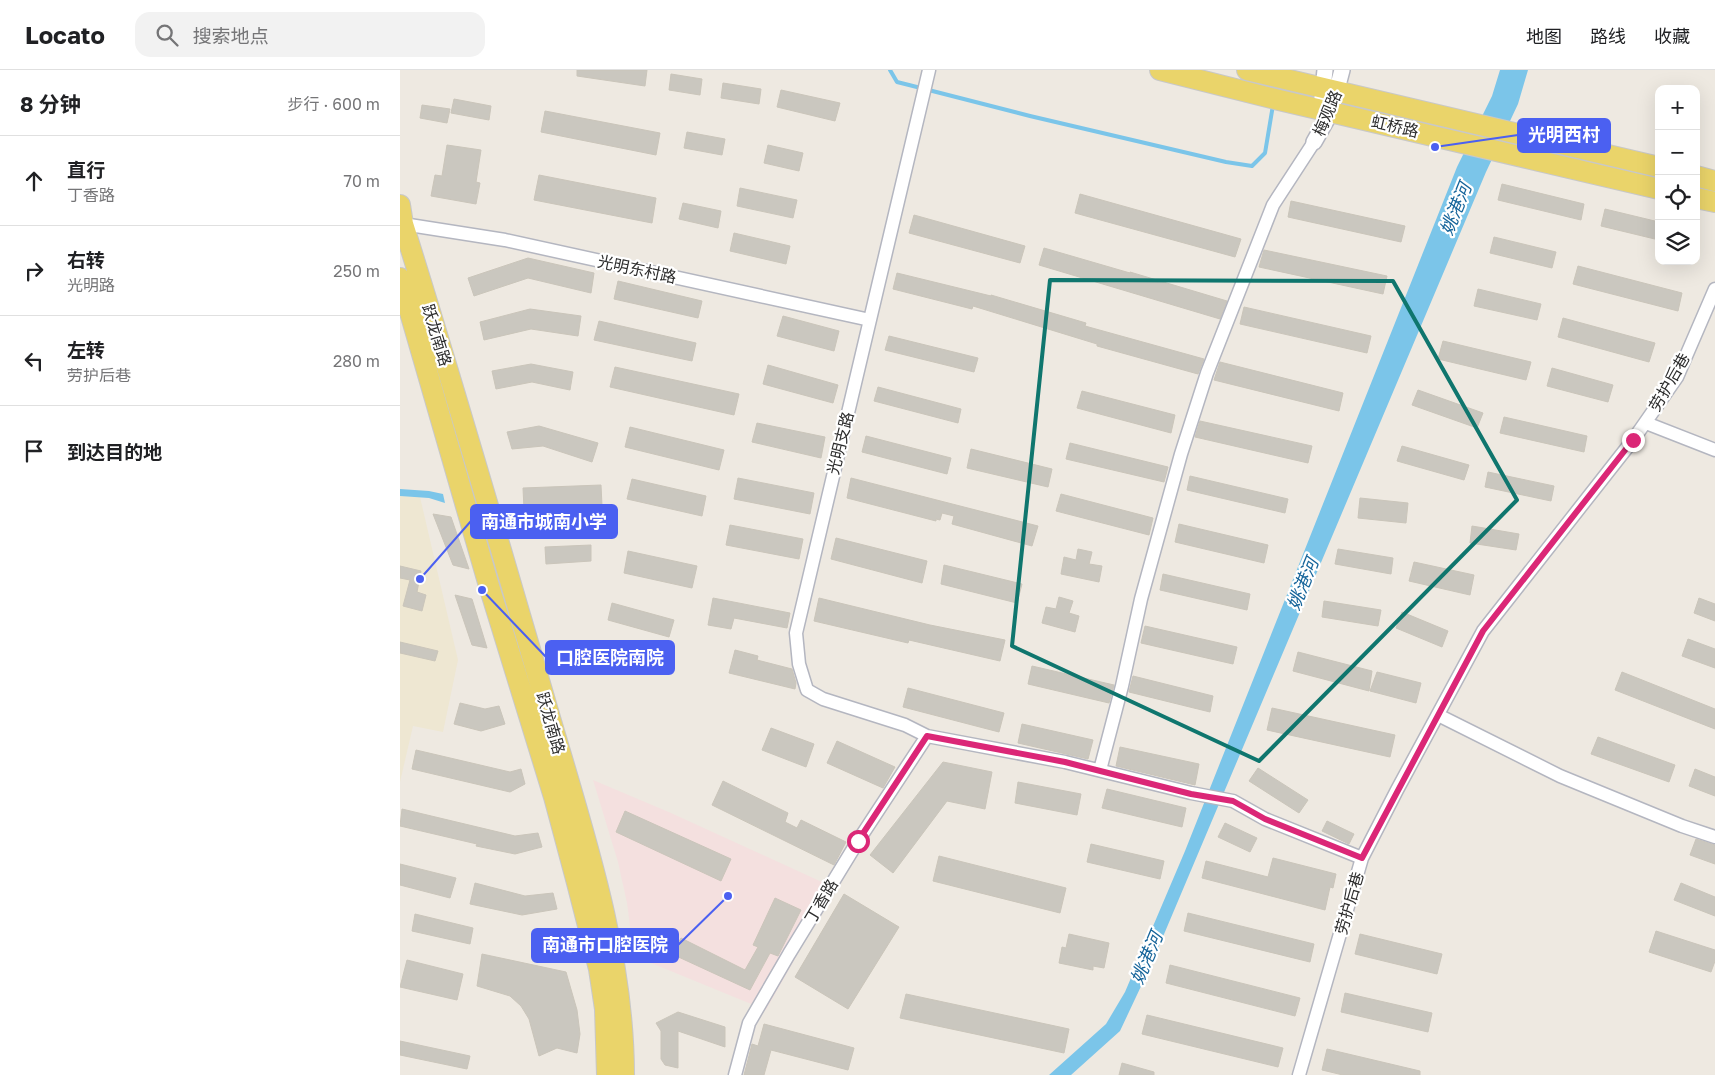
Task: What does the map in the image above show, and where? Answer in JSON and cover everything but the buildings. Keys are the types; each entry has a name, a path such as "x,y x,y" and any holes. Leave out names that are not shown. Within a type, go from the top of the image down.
{"main road":[{"name":"虹桥路","path":"1160,70 1655,188"},
{"name":"虹桥路","path":"1247,70 1328,82 1514,133 1655,166"},
{"path":"1700,177 1715,181"},
{"path":"1700,199 1715,202"},
{"name":"跃龙南路","path":"402,214 589,854 615,965 624,1040 624,1075"},
{"name":"跃龙南路","path":"400,278 489,586 554,797 577,882 599,969 605,1009 607,1075"}],"street":[{"name":"光明支路","path":"927,736 905,724 823,699 807,690 799,664 796,633 930,70"},
{"name":"梅观路","path":"1314,142 1325,110 1328,82 1342,70"},
{"path":"1100,770 1122,686 1141,599 1181,454 1207,373 1273,205 1314,142"},
{"name":"光明东村路","path":"402,214 505,240 870,320"},
{"name":"劳护后巷","path":"1299,1075 1362,858 1483,631 1584,505 1646,423 1677,377 1715,289"},
{"path":"1646,423 1715,450"},
{"path":"1438,715 1560,776 1715,838"},
{"path":"927,736 1100,770 1198,795 1233,801 1265,819 1362,858"},
{"name":"丁香路","path":"735,1075 749,1023 858,841 927,736"}],"highlighted area":[{"path":"1050,280 1393,281 1517,500 1259,761 1012,646"}],"shaded area":[{"path":"400,496 420,497 458,660 443,732 413,726 400,782"},
{"path":"593,780 671,813 835,888 766,1010 634,956 627,903 618,862"}],"water":[{"name":"姚港河","path":"1500,70 1528,70 1518,104 1486,172 1151,965 1120,1031 1071,1075 1049,1075 1106,1024 1125,992 1185,851 1457,167 1492,96"},
{"path":"400,489 443,494 445,503 429,498 400,496"}],"waterway":[{"path":"890,70 897,82 1030,116 1226,162 1252,166 1265,153 1273,105"}],"place":[{"name":"光明西村","path":"1435,147"},
{"name":"南通市城南小学","path":"420,579"},
{"name":"口腔医院南院","path":"482,590"},
{"name":"南通市口腔医院","path":"728,896"}],"route":[{"path":"858,841 927,736 952,739 1065,762 1191,794 1233,801 1265,819 1362,858 1483,631 1584,505 1633,440"}]}
